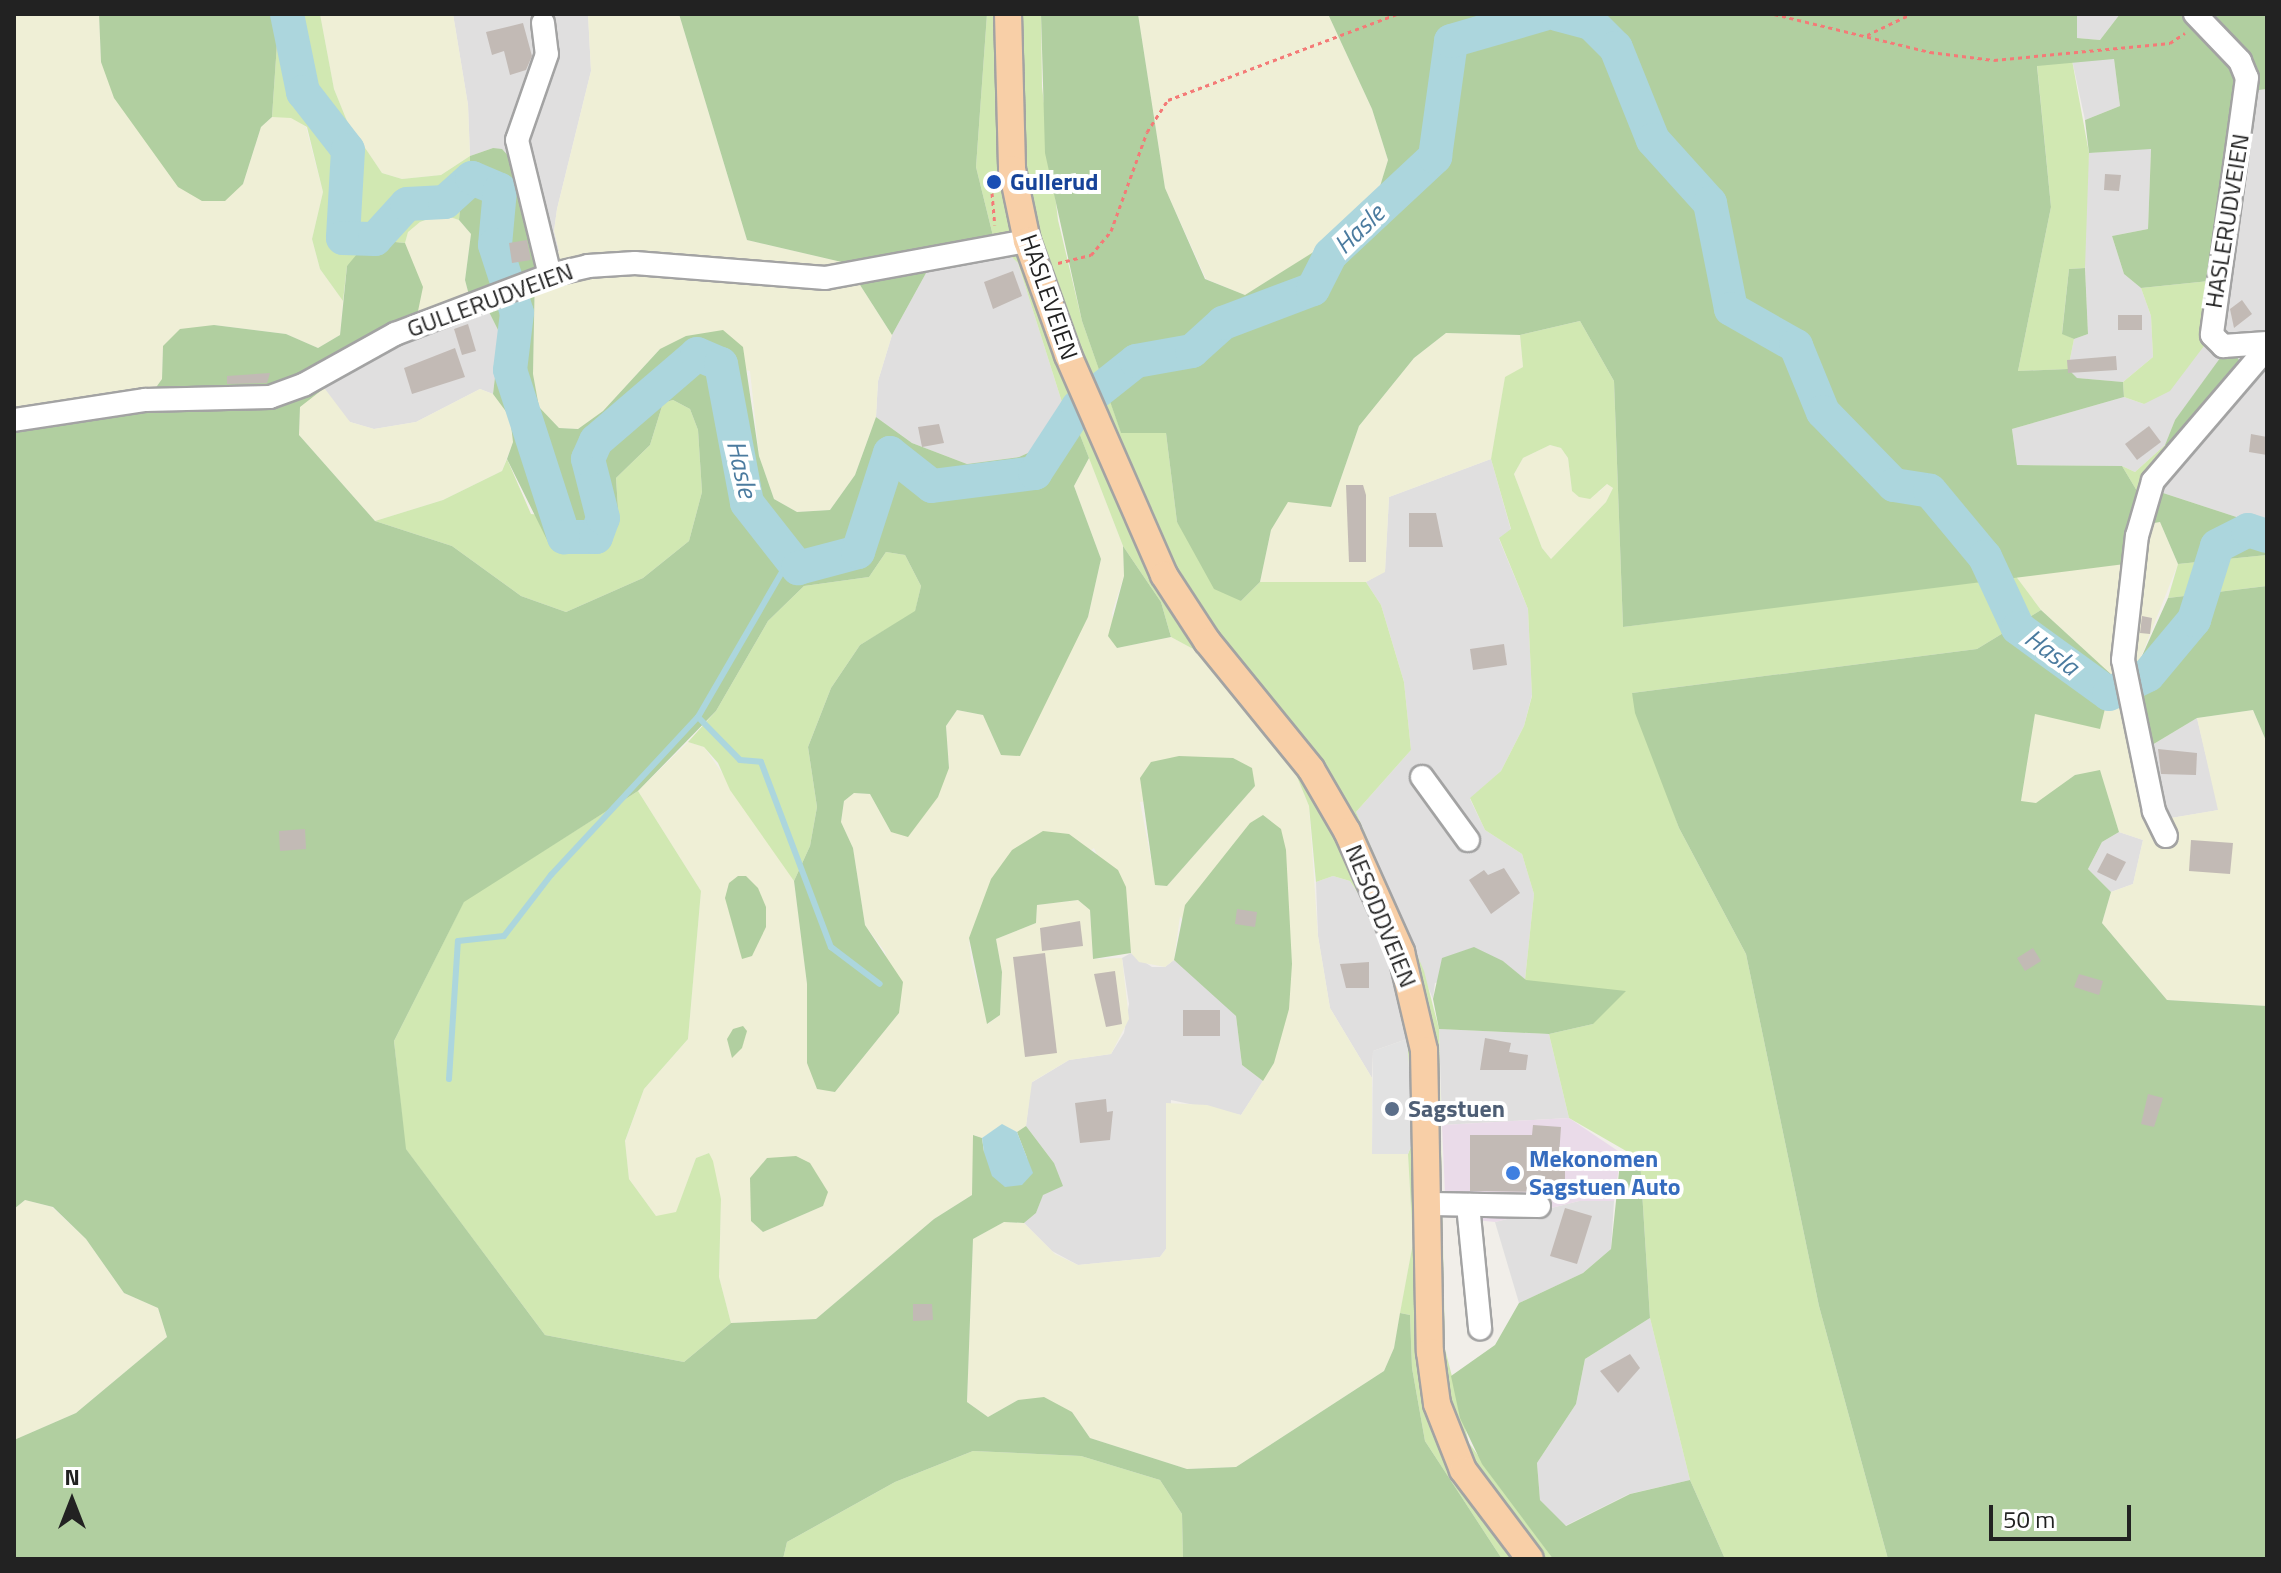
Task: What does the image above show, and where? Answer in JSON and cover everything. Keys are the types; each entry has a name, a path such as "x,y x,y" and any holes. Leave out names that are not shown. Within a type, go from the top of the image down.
{"main road":[{"name":"HASLEVEIEN","path":"1008,14 1012,169 1027,241 1047,266 1082,388 1093,414"},
{"name":"NESODDVEIEN","path":"1093,414 1148,544 1183,607 1311,769 1381,904 1412,985 1422,1031 1430,1204 1430,1352 1444,1431 1463,1470 1530,1559"}],"street":[{"name":"HASLERUDVEIEN","path":"2198,19 2240,61 2247,78 2234,198 2211,319 2212,335 2223,346 2267,346"},
{"path":"543,23 547,54 517,140 550,275"},
{"name":"GULLERUDVEIEN","path":"14,420 145,400 270,397 305,384 395,334 550,275 635,263 825,278 1027,241"},
{"path":"2166,836 2154,811 2129,685 2124,631 2149,489 2208,423 2240,374 2267,346"},
{"path":"1422,777 1468,840"},
{"path":"1430,1204 1539,1206"},
{"path":"1468,1205 1480,1328"}],"path":[{"path":"1047,266 1091,255 1111,231 1147,132 1168,100 1397,14"},
{"path":"1774,14 1930,52 1994,60 2170,43 2198,19"},
{"path":"1867,35 1911,14"},
{"path":"1047,266 1054,249"}],"shaded area":[{"path":"453,14 588,14 591,71 557,209 554,231 559,251 535,271 523,192 493,148 470,156 468,105"},
{"path":"2077,14 2120,14 2100,40 2077,38"},
{"path":"2114,59 2120,106 2085,120 2072,60"},
{"path":"2267,89 2267,527 2160,492 2175,454 2175,420 2165,445 2135,472 2122,466 2017,465 2012,429 2124,397 2144,404 2206,306 2251,91"},
{"path":"2151,148 2148,229 2112,236 2124,274 2141,288 2151,316 2153,357 2123,382 2076,378 2068,369 2074,339 2088,334 2083,218 2089,153"},
{"path":"994,240 1018,263 1066,415 1039,448 1019,457 967,464 912,443 876,417 878,381 892,335 942,244"},
{"path":"488,310 500,334 493,394 480,389 416,422 374,429 350,422 334,408 322,385 379,335"},
{"path":"1491,459 1511,530 1499,539 1528,609 1532,695 1524,726 1501,771 1470,799 1485,830 1522,854 1534,894 1525,980 1503,961 1435,983 1433,999 1356,812 1411,750 1404,682 1381,605 1366,582 1385,571 1389,497"},
{"path":"2197,718 2219,810 2165,819 2147,748"},
{"path":"2119,832 2143,840 2133,884 2111,892 2088,869 2102,842"},
{"path":"1333,876 1350,881 1372,914 1396,979 1407,1039 1373,1051 1372,1078 1330,1008 1318,936 1316,882"},
{"path":"1131,953 1152,967 1165,967 1174,960 1214,991 1236,1016 1242,1065 1263,1081 1241,1115 1171,1100 1166,1249 1160,1257 1078,1265 1052,1251 1024,1223 1036,1213 1054,1163 1026,1126 1031,1083 1069,1060 1111,1054 1124,1033 1129,1004 1122,958"},
{"path":"1439,1029 1549,1034 1569,1118 1442,1125"},
{"name":"Sagstuen","path":"1407,1039 1414,1139 1408,1154 1372,1154 1373,1051"},
{"path":"1569,1118 1621,1153 1614,1201 1579,1201 1495,1222 1446,1217 1442,1125"},
{"path":"1579,1201 1614,1201 1611,1249 1583,1273 1519,1303 1495,1222"},
{"path":"1650,1318 1690,1480 1629,1494 1565,1526 1540,1500 1537,1463 1576,1404 1585,1359"}],"green space":[{"path":"14,14 99,14 101,62 243,184 261,127 272,117 291,117 306,127 323,192 312,239 320,269 343,301 340,335 318,348 286,334 214,325 163,346 162,379 152,393 14,415"},
{"path":"99,14 279,14 272,117 261,127 243,184 225,201 202,201 178,187 114,98 101,62"},
{"path":"279,14 320,14 334,89 347,121 382,173 402,179 441,175 470,156 469,186 461,196 459,220 441,214 420,222 408,232 405,243 385,241 347,266 343,301 320,269 312,239 323,192 307,127 291,118 272,117"},
{"path":"320,14 453,14 468,105 470,156 441,175 402,179 382,173 347,121 334,89"},
{"path":"588,14 679,14 747,240 846,263 892,335 878,381 876,417 855,475 830,510 797,512 774,499 759,456 750,371 660,349 603,411 578,429 559,428 539,408 533,374 535,271 559,251 554,231 557,209 591,71"},
{"path":"679,14 987,14 976,167 994,240 942,244 892,335 846,263 747,240"},
{"path":"987,14 1041,14 1042,87 1058,220 1082,321 1121,432 1166,433 1177,522 1241,601 1260,582 1366,582 1381,605 1404,682 1411,750 1356,812 1424,971 1439,1029 1445,1349 1469,1443 1553,1559 1502,1559 1425,1441 1412,1368 1410,1315 1400,1313 1413,1243 1408,1154 1414,1139 1407,1039 1396,979 1372,914 1350,881 1333,876 1316,882 1309,806 1295,772 1195,650 1171,637 1161,602 1123,546 1075,422 1066,415 1018,263 994,240 976,167"},
{"path":"1041,14 1138,14 1165,188 1205,279 1245,295 1371,216 1388,160 1372,109 1328,14 2077,14 2077,38 2100,40 2120,14 2267,14 2267,89 2251,91 2209,281 2141,288 2124,274 2112,236 2148,229 2151,149 2089,153 2085,120 2120,106 2114,59 2037,66 2051,207 2018,371 2068,369 2077,378 2123,382 2124,397 2012,429 2017,465 2122,466 2140,496 2160,492 2267,527 2267,555 2178,564 2160,522 2132,527 2125,564 1623,627 1614,381 1580,321 1520,335 1446,333 1414,358 1359,426 1331,507 1288,502 1271,530 1260,582 1241,601 1214,589 1177,522 1166,433 1121,433 1082,321 1045,153"},
{"path":"1138,14 1328,14 1372,109 1388,160 1371,217 1245,295 1206,279 1165,188"},
{"path":"2072,60 2089,153 2085,268 2069,269 2062,333 2074,339 2068,369 2018,371 2051,207 2037,65"},
{"path":"493,148 502,149 513,161 523,191 535,271 533,374 539,407 559,428 578,429 603,411 660,349 686,336 723,330 743,347 759,456 774,499 797,512 830,510 855,475 876,417 912,443 967,464 1019,457 1039,448 1066,415 1075,422 1089,458 1074,486 1101,559 1088,617 1020,756 1001,755 983,715 957,710 946,726 949,768 938,797 908,837 891,832 870,794 854,793 844,801 841,822 853,848 865,925 903,982 899,1013 835,1092 817,1089 807,1063 807,984 794,881 810,846 817,807 808,747 831,688 860,645 915,611 921,586 905,555 886,552 869,577 804,586 768,621 716,711 638,791 464,902 394,1041 406,1149 545,1335 684,1362 731,1323 816,1319 934,1219 972,1195 973,1135 982,1138 984,1152 1027,1158 1017,1132 1026,1126 1054,1163 1063,1186 1043,1195 1036,1213 1024,1223 1004,1222 973,1239 967,1402 988,1417 1018,1400 1044,1397 1072,1412 1090,1438 1187,1469 1236,1467 1384,1371 1394,1348 1400,1313 1410,1315 1412,1368 1425,1441 1502,1559 1183,1559 1182,1514 1160,1480 1081,1456 973,1451 895,1482 787,1542 783,1559 14,1559 14,1440 76,1413 167,1337 158,1308 124,1293 86,1239 53,1207 25,1200 14,1209 14,415 152,393 162,379 163,346 180,329 214,325 286,334 318,348 340,335 347,266 357,254 385,241 405,243 423,287 417,316 300,407 299,435 375,521 452,546 521,596 566,612 643,578 689,541 702,492 698,430 690,409 673,400 663,403 650,445 616,478 619,523 606,541 571,554 549,544 507,459 513,442 510,417 493,394 500,334 488,310 470,299 465,280 471,234 459,220 461,196 469,186 470,156"},
{"path":"441,214 459,220 471,234 465,280 470,299 417,316 405,243 408,231 420,222"},
{"path":"2085,268 2088,334 2074,339 2062,334 2069,269"},
{"path":"2209,281 2204,346 2170,391 2144,404 2124,397 2123,382 2153,357 2151,316 2141,288"},
{"path":"1580,321 1614,381 1623,627 2015,575 2041,610 1977,649 1632,693 1679,828 1746,954 1819,1306 1888,1559 1725,1559 1690,1480 1650,1318 1640,1159 1569,1118 1549,1034 1593,1024 1525,980 1534,894 1522,854 1485,830 1470,798 1501,771 1524,726 1532,696 1528,609 1499,538 1511,529 1491,459 1505,377 1523,367 1520,335","holes":["1550,445 1561,448 1568,458 1572,491 1579,497 1590,499 1607,484 1613,488 1606,502 1551,559 1542,548 1514,474 1523,458"]},
{"path":"1446,333 1520,335 1523,367 1505,378 1491,459 1389,497 1385,572 1366,582 1260,582 1271,530 1288,501 1331,507 1359,426 1414,358"},
{"path":"2223,354 2237,357 2242,365 2175,454 2165,445 2175,420"},
{"path":"322,385 350,422 374,429 416,422 480,389 493,394 510,417 513,442 502,471 443,500 375,521 299,435 300,406"},
{"path":"673,400 690,409 698,430 702,492 689,541 643,578 566,612 521,596 452,546 375,521 443,500 502,471 507,459 531,514 619,523 616,478 650,445 663,403"},
{"path":"1550,445 1561,448 1568,458 1572,491 1599,492 1607,484 1613,488 1606,502 1551,559 1542,548 1514,474 1523,458"},
{"path":"2165,445 2175,454 2140,496 2122,466 2135,472"},
{"path":"1089,458 1123,546 1124,576 1112,613 1117,648 1171,637 1195,650 1295,772 1309,806 1318,936 1330,1008 1372,1078 1372,1153 1408,1154 1413,1243 1394,1348 1384,1371 1236,1467 1187,1469 1090,1438 1072,1412 1018,1400 988,1417 967,1402 973,1239 1004,1222 1024,1223 1055,1254 1078,1265 1160,1257 1166,1249 1166,1103 1207,1105 1241,1115 1274,1063 1180,916 1174,960 1165,967 1139,962 1131,953 1127,927 1094,848 969,938 971,959 988,1024 1000,1015 1002,972 996,939 1036,923 1037,905 1078,900 1090,910 1093,959 1122,958 1129,1019 1111,1054 1069,1060 1032,1082 1026,1126 1017,1132 1002,1125 982,1138 974,1135 972,1195 934,1219 816,1319 731,1323 719,1277 721,1199 709,1153 696,1158 676,1213 667,1216 656,1216 629,1179 625,1142 644,1089 688,1039 701,891 638,791 688,742 704,747 770,841 794,881 807,984 807,1063 835,1092 899,1013 885,952 865,925 853,848 841,822 844,801 854,793 870,794 891,832 949,768 946,726 957,710 983,715 1001,755 1056,677 1088,617 1101,559 1074,486","holes":["1255,786 1167,886 1156,885 1140,802","823,1206 763,1232 751,1221 752,1209"]},
{"path":"2160,522 2178,564 2137,667 2165,819 2218,810 2197,718 2253,710 2267,743 2267,1006 2167,1000 2102,923 2111,892 2133,884 2143,840 2119,832 2100,771 2075,775 2036,804 2021,802 2035,714 2113,676 2041,610 2015,575 2125,564 2132,527"},
{"path":"1123,546 1161,602 1171,637 1117,648 1108,636 1124,576"},
{"path":"886,552 905,555 921,586 915,612 860,645 831,688 808,747 817,807 810,846 794,881 730,790 718,763 704,747 688,742 716,711 768,621 804,586 869,577"},
{"path":"2267,555 2267,586 2168,598 2178,564"},
{"path":"2267,586 2267,743 2253,710 2197,718 2147,748 2137,667 2168,598"},
{"path":"2041,610 2113,676 2100,729 2035,714 2021,801 2036,803 2075,775 2100,770 2119,832 2102,842 2088,869 2111,892 2102,923 2167,1000 2267,1006 2267,1559 1888,1559 1819,1306 1746,954 1679,828 1635,713 1632,693 1977,649"},
{"path":"1179,756 1233,758 1252,768 1255,786 1167,886 1155,885 1140,778 1151,762"},
{"path":"638,791 701,891 688,1039 644,1089 625,1141 629,1179 656,1216 676,1212 696,1158 709,1153 713,1161 721,1199 719,1277 731,1323 684,1362 545,1335 405,1148 394,1041 464,901"},
{"path":"1263,815 1281,829 1286,850 1292,964 1289,1009 1274,1063 1263,1081 1242,1065 1236,1016 1174,960 1185,905 1250,823"},
{"path":"1043,831 1069,834 1118,870 1126,887 1131,953 1093,959 1090,910 1078,900 1037,905 1036,923 996,939 1002,972 1000,1015 987,1024 969,938 991,879 1012,850"},
{"path":"738,876 746,876 758,888 766,907 766,927 752,956 742,959 725,898 729,883"},
{"path":"1474,947 1503,961 1526,980 1626,991 1593,1024 1549,1034 1439,1029 1433,999 1442,958"},
{"path":"743,1026 747,1031 742,1048 732,1058 727,1039 733,1029"},
{"path":"1621,1153 1640,1159 1650,1318 1585,1359 1576,1404 1537,1463 1540,1500 1566,1526 1630,1494 1690,1480 1725,1559 1553,1559 1482,1464 1460,1418 1451,1376 1495,1345 1519,1303 1583,1273 1611,1249"},
{"path":"796,1156 810,1163 828,1192 823,1206 763,1232 751,1221 750,1178 767,1158"},
{"path":"25,1200 52,1207 86,1239 124,1293 158,1308 167,1337 76,1413 14,1440 14,1209"},
{"path":"973,1451 1081,1456 1160,1480 1182,1514 1183,1559 783,1559 787,1542 895,1482"}],"water":[{"path":"1002,1124 1017,1132 1033,1173 1022,1185 1005,1187 992,1176 984,1152 982,1138"}],"building":[{"path":"523,23 532,56 526,70 510,75 504,51 492,55 486,32"},
{"path":"2105,174 2121,175 2119,191 2104,190"},
{"path":"527,240 531,260 512,263 509,243"},
{"path":"1013,271 1022,296 993,309 984,282"},
{"path":"2242,300 2252,314 2234,328 2230,309"},
{"path":"2118,315 2142,315 2142,330 2118,330"},
{"path":"468,324 476,351 462,355 454,329"},
{"path":"455,348 465,377 412,394 404,368"},
{"path":"2116,356 2117,370 2068,373 2067,360"},
{"path":"270,373 267,383 227,384 227,376"},
{"path":"939,424 944,443 922,447 918,427"},
{"path":"2149,426 2161,442 2137,460 2125,444"},
{"path":"2251,434 2267,437 2267,455 2249,452"},
{"path":"1346,485 1363,485 1366,495 1366,562 1349,562"},
{"path":"1409,513 1436,513 1443,547 1409,547"},
{"path":"2142,616 2152,618 2150,634 2140,633"},
{"path":"1504,644 1507,665 1473,670 1470,649"},
{"path":"2158,749 2197,753 2196,775 2161,774"},
{"path":"305,829 306,849 280,851 279,831"},
{"path":"2191,840 2233,843 2230,874 2189,871"},
{"path":"2107,853 2126,862 2116,881 2097,872"},
{"path":"1504,868 1520,893 1491,914 1469,880 1484,870 1488,875"},
{"path":"1237,909 1257,912 1255,927 1235,924"},
{"path":"1080,921 1083,946 1042,951 1040,928"},
{"path":"2033,948 2041,961 2025,971 2017,958"},
{"path":"1045,953 1057,1053 1025,1057 1013,957"},
{"path":"1369,962 1369,988 1346,988 1340,964"},
{"path":"1115,971 1122,1024 1106,1027 1094,974"},
{"path":"2079,974 2103,981 2099,995 2074,987"},
{"path":"1183,1010 1220,1010 1220,1036 1183,1036"},
{"path":"1485,1038 1511,1043 1509,1052 1528,1055 1526,1070 1480,1070"},
{"path":"2148,1094 2163,1098 2154,1127 2141,1124"},
{"path":"1106,1099 1107,1112 1113,1111 1110,1140 1080,1143 1075,1103"},
{"path":"1533,1125 1561,1127 1559,1156 1565,1156 1565,1199 1539,1192 1470,1191 1470,1135 1532,1135"},
{"path":"1565,1208 1592,1216 1577,1264 1550,1256"},
{"path":"913,1304 932,1304 933,1320 913,1321"},
{"path":"1630,1354 1640,1368 1618,1393 1600,1371"}],"waterway":[{"name":"Hasle","path":"287,14 303,92 348,150 343,238 375,239 407,204 445,202 472,178 500,190 495,245 517,313 510,370 564,537 596,537 603,518 588,459 596,441 697,354 721,364 747,503 798,568 858,552 890,453 932,486 1035,473 1078,407 1136,361 1192,351 1223,323 1313,289 1330,255 1435,157 1451,41 1544,14"},
{"name":"Hasla","path":"1557,14 1591,23 1616,48 1653,140 1710,203 1731,309 1796,346 1823,412 1894,485 1930,491 1985,557 2018,628 2109,694 2148,675 2194,620 2217,546 2248,530 2267,536"},
{"path":"449,1079 458,941 504,936 551,875 698,717 790,558"},
{"path":"698,717 740,760 761,762 831,947 880,984"}],"place":[{"name":"Gullerud","path":"994,182"},
{"name":"Sagstuen","path":"1392,1109"},
{"name":"Mekonomen Sagstuen Auto","path":"1513,1173"}]}
